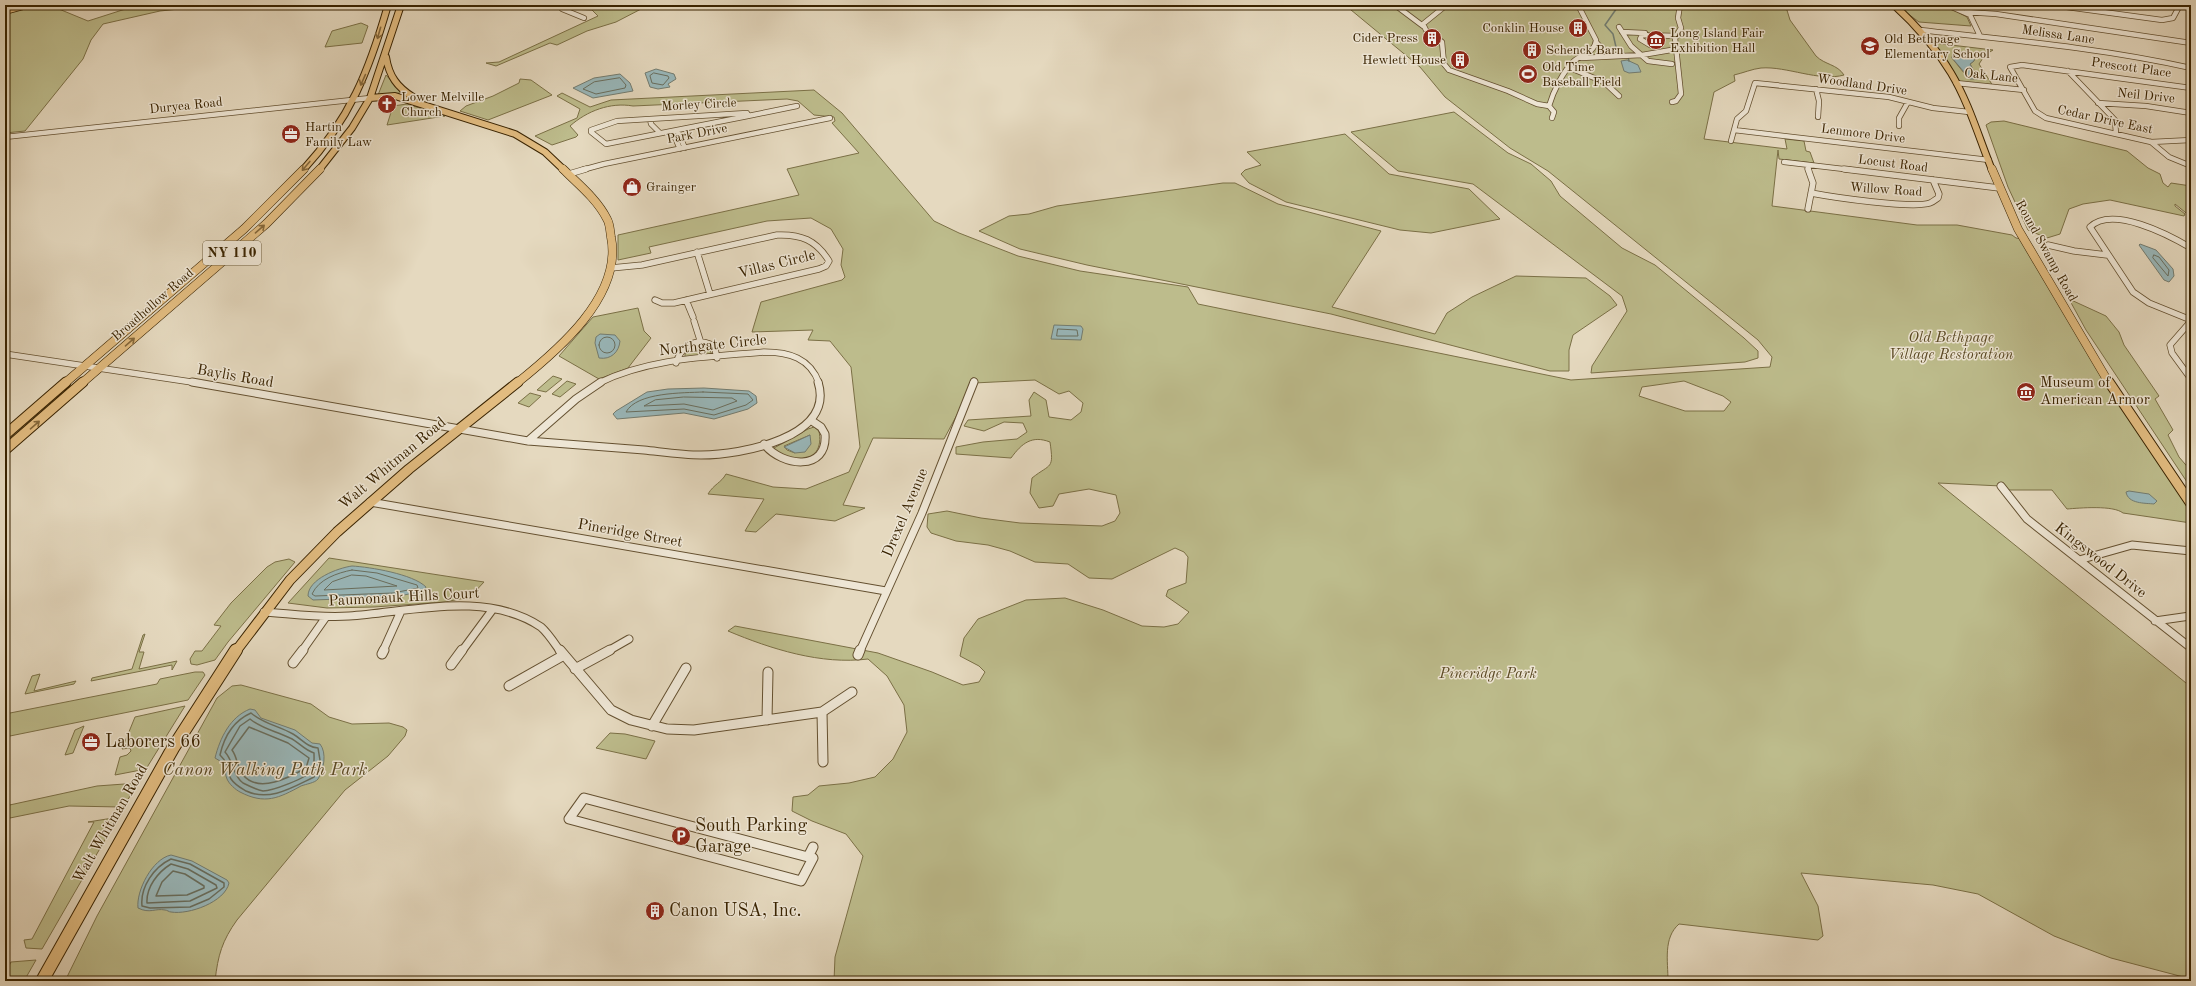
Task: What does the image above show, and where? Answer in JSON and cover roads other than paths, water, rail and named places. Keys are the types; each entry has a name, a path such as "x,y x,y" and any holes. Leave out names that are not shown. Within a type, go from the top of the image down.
{"main road":[{"path":"5,11 27,5"},
{"name":"Broadhollow Road","path":"5,435 215,254 280,195 320,150 354,100 372,61 388,5"},
{"name":"Broadhollow Road","path":"5,450 266,224 338,146 370,98 401,5"},
{"name":"Round Swamp Road","path":"1894,6 1920,30 1956,83 1989,160 1999,188 2018,229 2107,380 2191,504"},
{"path":"386,53 388,71 395,84 407,94 424,104"},
{"name":"Walt Whitman Road","path":"42,981 170,754 223,668 264,612 290,580 327,541 370,502 541,364 575,332 595,304 611,266 612,238 608,220 597,203 545,152 523,138 424,104 395,96 370,98"}],"street":[{"path":"561,5 562,9 568,13 584,18"},
{"path":"1395,5 1442,42 1444,64 1449,70 1508,91 1537,104 1549,106 1554,112 1552,118"},
{"path":"1423,26 1427,20 1444,7 1472,5"},
{"path":"1502,5 1578,5"},
{"path":"1578,5 1596,42 1606,52 1619,56"},
{"path":"1672,102 1676,101 1681,94 1676,49 1676,36 1681,28 1678,18 1680,5"},
{"path":"1947,5 1966,12 1996,14 2191,43"},
{"path":"2052,5 2162,20 2173,18 2180,5"},
{"path":"2187,5 2191,6"},
{"path":"1966,12 1972,18 1980,36"},
{"path":"1414,20 1427,20"},
{"path":"1672,64 1651,62 1629,43 1621,30 1676,36"},
{"name":"Melissa Lane","path":"1920,30 1980,36 2152,59 2191,68"},
{"path":"1645,33 1642,34 1640,39 1650,45"},
{"path":"1549,106 1551,98 1573,63 1593,49 1596,42"},
{"path":"1629,43 1676,49"},
{"path":"1580,58 1627,56 1676,49"},
{"name":"Prescott Place","path":"2024,90 2010,70 2010,67 2013,65 2191,88"},
{"path":"1570,68 1604,82 1619,96"},
{"path":"2068,71 2115,120 2116,134"},
{"name":"Woodland Drive","path":"1734,130 1737,119 1746,111 1753,85 1755,83 1889,97 1933,108 1969,112"},
{"name":"Oak Lane","path":"1956,83 2024,90"},
{"path":"1816,89 1819,101 1818,117"},
{"name":"Cedar Drive East","path":"2024,90 2040,115 2151,142 2191,140"},
{"name":"Duryea Road","path":"5,137 370,98"},
{"path":"1899,126 1899,118 1908,102"},
{"name":"Neil Drive","path":"2098,103 2146,106 2191,113"},
{"name":"Morley Circle","path":"748,116 747,113 617,121 596,128 591,132 606,144 675,130 748,116 797,106"},
{"name":"Morley Circle","path":"650,118 650,124 660,133"},
{"name":"Park Drive","path":"569,174 604,164 830,118"},
{"name":"Morley Circle","path":"675,130 682,148"},
{"path":"1731,141 1734,130"},
{"name":"Lenmore Drive","path":"1734,130 1989,160"},
{"path":"2151,142 2168,158 2191,166"},
{"name":"Locust Road","path":"1784,162 1999,188"},
{"path":"1807,165 1812,179 1808,209"},
{"name":"Willow Road","path":"1811,193 1830,197 1921,205 1930,204 1938,198 1939,194 1933,180"},
{"path":"2191,248 2163,233 2134,224 2111,220 2096,221 2090,227 2127,285 2139,297 2191,321 2170,345 2172,353 2191,379"},
{"name":"Villas Circle","path":"611,266 648,263 767,236 792,235 815,242 824,250 829,261 826,266 819,269 686,300 662,303 655,300"},
{"path":"2048,245 2074,251 2107,255"},
{"path":"697,252 710,294"},
{"path":"686,300 700,340"},
{"path":"676,363 682,352 692,343 700,340 706,341 711,346 716,353 716,358"},
{"name":"Northgate Circle","path":"460,429 528,441 701,455 724,453 791,436 812,421 819,411 821,398 816,377 808,364 792,355 774,352 644,367 607,379 579,397 528,441"},
{"name":"Baylis Road","path":"5,354 101,368 460,429"},
{"name":"Drexel Avenue","path":"858,655 922,513 974,381"},
{"path":"764,444 774,455 785,461 800,464 816,459 824,448 826,432 823,427 812,421"},
{"name":"Kingswood Drive","path":"2001,486 2027,520 2191,648"},
{"name":"Pineridge Street","path":"370,502 886,591"},
{"path":"2078,560 2132,545 2191,552"},
{"name":"Paumonauk Hills Court","path":"264,612 326,617 475,607 509,612 530,620 546,633 598,697 611,710 632,720 666,729 694,730 822,712 852,692"},
{"path":"451,664 493,609"},
{"path":"382,654 402,611"},
{"path":"2155,620 2190,616"},
{"path":"293,663 326,617"},
{"path":"575,669 629,639"},
{"path":"509,686 564,655"},
{"path":"652,726 686,668"},
{"path":"767,720 768,672"},
{"path":"822,712 823,762"},
{"path":"584,798 808,857 813,858 801,881 569,819 584,798"},
{"path":"808,857 812,847"}],"water":[{"path":"1972,52 1975,55 1974,61 1970,64 1978,79 1970,79 1952,58 1953,54"},
{"path":"1627,60 1638,65 1641,72 1629,73 1624,71 1621,61"},
{"path":"656,69 674,74 676,79 668,84 670,87 658,89 650,87 645,73"},
{"path":"620,74 630,83 633,91 593,98 573,88 594,78"},
{"path":"2140,244 2156,250 2173,269 2174,276 2169,282 2164,280 2139,245"},
{"path":"1054,325 1081,326 1083,329 1081,340 1051,339"},
{"path":"600,334 615,335 620,341 616,352 607,358 599,358 595,343 596,337"},
{"path":"704,388 749,391 756,396 757,403 748,409 714,419 684,413 617,419 613,414 647,392 668,389"},
{"path":"810,435 811,444 805,452 795,453 784,447"},
{"path":"2129,491 2149,494 2157,501 2154,504 2133,501 2127,496 2126,492"},
{"path":"352,566 402,575 420,582 426,587 424,591 394,597 313,600 308,596 309,590 313,584 325,575 339,569"},
{"path":"250,709 255,710 261,718 295,730 312,743 320,744 324,761 322,771 317,780 279,797 264,799 249,796 238,791 231,785 226,777 225,764 215,758 223,736 231,723 237,717"},
{"path":"171,855 192,861 227,880 229,883 226,890 221,896 205,906 187,911 146,911 138,908 140,893 147,877 158,863"}],"waterway":[{"path":"1619,5 1605,25 1613,34 1616,47 1628,57 1629,61"}],"place":[{"name":"Conklin House","path":"1578,28"},
{"name":"Cider Press","path":"1432,38"},
{"name":"Long Island Fair Exhibition Hall","path":"1656,40"},
{"name":"Old Bethpage Elementary School","path":"1870,46"},
{"name":"Schenck Barn","path":"1532,50"},
{"name":"Hewlett House","path":"1460,60"},
{"name":"Old Time Baseball Field","path":"1528,74"},
{"name":"Lower Melville Church","path":"387,104"},
{"name":"Hartin Family Law","path":"291,134"},
{"name":"Grainger","path":"632,187"},
{"name":"Museum of American Armor","path":"2026,392"},
{"name":"Laborers 66","path":"91,742"},
{"name":"South Parking Garage","path":"681,836"},
{"name":"Canon USA, Inc.","path":"655,911"}],"park label":[{"name":"Old Bethpage Village Restoration","path":"1951,346"},
{"name":"Pineridge Park","path":"1488,674"},
{"name":"Canon Walking Path Park","path":"265,770"}]}
